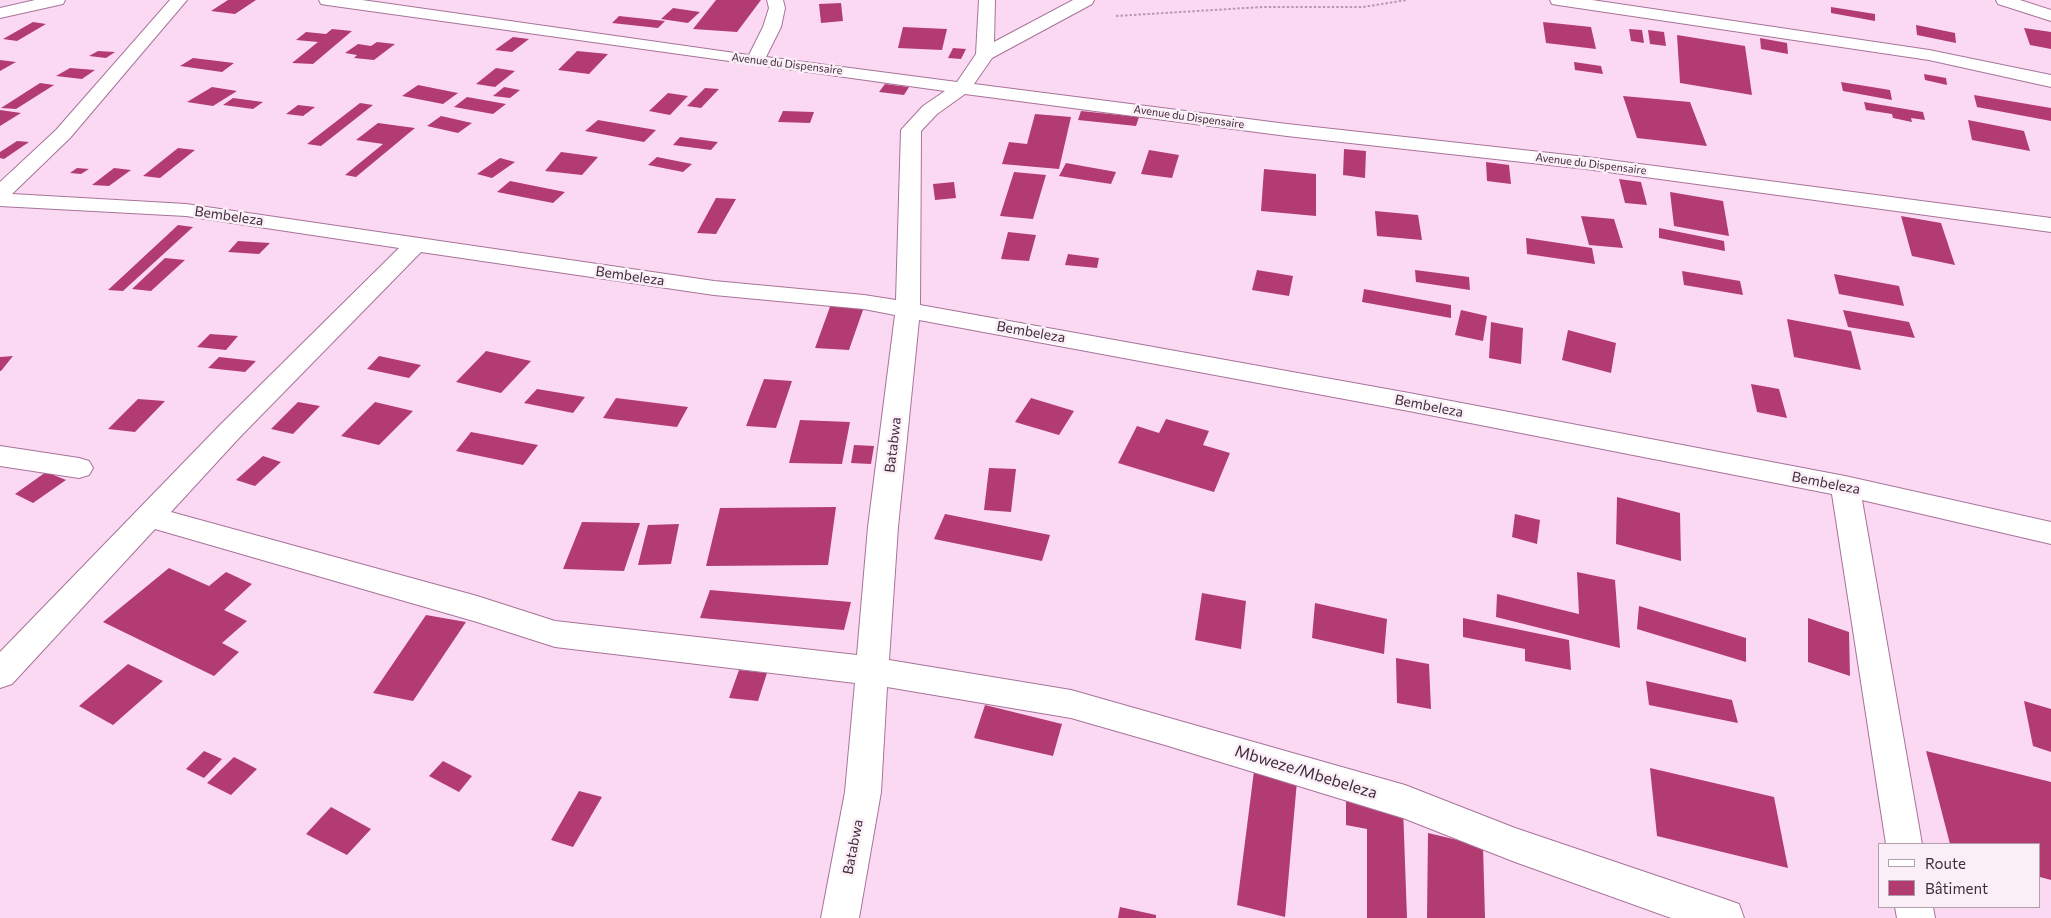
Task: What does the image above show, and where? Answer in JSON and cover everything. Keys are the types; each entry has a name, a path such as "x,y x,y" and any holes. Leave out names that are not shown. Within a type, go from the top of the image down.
{"street":[{"path":"0,13 57,0"},
{"path":"0,194 63,134 179,0"},
{"name":"Avenue du Dispensaire","path":"327,0 756,61 1287,130 1606,165 2051,225"},
{"path":"756,61 772,27 777,8 775,0"},
{"path":"985,54 987,0"},
{"path":"985,54 1086,0"},
{"path":"1558,0 1929,55 2051,80"},
{"path":"2004,0 2051,16"},
{"name":"Batabwa","path":"840,918 863,792 874,671 883,527 908,310 911,130 930,110 963,87 985,54"},
{"name":"Bembeleza","path":"0,200 186,210 714,288 864,302 1409,402 1845,486 2051,533"},
{"path":"0,674 230,431 417,243"},
{"path":"0,456 79,468"},
{"path":"1845,486 1904,843"},
{"name":"Mbweze/Mbebeleza","path":"150,517 478,609 555,634 874,671 1071,704 1165,730 1405,802 1515,845 1725,918"}],"path":[{"path":"1115,16 1262,7 1363,7 1407,0"}],"building":[{"path":"228,0 256,0 235,14 211,11"},
{"path":"716,0 761,0 737,32 693,29"},
{"path":"841,3 843,21 821,23 819,4"},
{"path":"1831,7 1875,14 1875,21 1831,13"},
{"path":"673,8 700,12 688,23 661,19"},
{"path":"619,16 665,21 658,28 612,23"},
{"path":"33,22 46,24 17,41 3,39"},
{"path":"1543,22 1591,27 1596,49 1546,43"},
{"path":"1916,25 1955,33 1956,43 1917,35"},
{"path":"903,27 947,29 942,50 898,48"},
{"path":"2024,28 2051,32 2051,49 2030,45"},
{"path":"332,29 352,31 313,64 292,63 318,42 296,40 306,32 326,34"},
{"path":"1629,29 1642,30 1644,43 1631,41"},
{"path":"1648,30 1664,32 1666,46 1650,44"},
{"path":"1677,35 1745,46 1752,95 1680,83"},
{"path":"513,37 529,39 512,52 495,50"},
{"path":"1760,38 1787,43 1788,54 1761,49"},
{"path":"377,42 395,44 374,60 354,58 357,55 345,53 358,44 371,46"},
{"path":"953,48 966,49 961,59 948,58"},
{"path":"98,51 115,52 106,58 89,56"},
{"path":"577,51 608,54 589,74 558,70"},
{"path":"193,58 234,63 222,72 180,66"},
{"path":"0,60 16,62 0,71"},
{"path":"1574,62 1601,66 1603,74 1575,70"},
{"path":"70,68 95,70 82,79 56,76"},
{"path":"496,68 515,71 495,87 476,84"},
{"path":"1924,74 1946,78 1947,85 1925,80"},
{"path":"1841,82 1890,90 1892,100 1843,91"},
{"path":"40,83 54,85 16,109 1,108"},
{"path":"885,84 909,87 904,95 879,92"},
{"path":"418,85 458,93 443,104 402,96"},
{"path":"212,87 237,91 213,106 187,102"},
{"path":"504,87 520,90 510,98 493,96"},
{"path":"705,88 719,89 701,108 687,106"},
{"path":"668,93 688,96 670,115 649,111"},
{"path":"1974,95 2051,108 2051,121 1977,107"},
{"path":"1623,96 1690,102 1707,146 1637,138"},
{"path":"467,97 506,104 493,114 454,107"},
{"path":"233,98 263,102 253,109 223,105"},
{"path":"1864,102 1923,112 1925,120 1911,118 1912,122 1893,118 1892,114 1866,110"},
{"path":"360,103 373,105 321,146 307,144"},
{"path":"298,105 315,107 303,116 286,114"},
{"path":"0,110 21,113 0,126"},
{"path":"783,111 814,112 810,123 778,122"},
{"path":"1081,111 1139,117 1136,126 1078,120"},
{"path":"1035,114 1071,117 1059,169 1002,164 1009,142 1027,144"},
{"path":"441,116 472,123 458,133 427,126"},
{"path":"598,120 656,130 644,142 585,131"},
{"path":"1968,120 2024,131 2030,151 1972,140"},
{"path":"378,123 415,128 356,177 345,175 383,144 356,140"},
{"path":"680,137 718,142 711,150 673,145"},
{"path":"17,141 29,142 4,159 0,158 0,152"},
{"path":"178,148 195,150 160,178 143,176"},
{"path":"1344,149 1366,151 1365,178 1343,175"},
{"path":"1149,150 1179,155 1172,178 1141,174"},
{"path":"561,152 598,157 582,175 545,171"},
{"path":"657,157 692,164 683,172 648,165"},
{"path":"500,158 515,162 492,178 477,174"},
{"path":"1486,162 1509,165 1511,184 1487,181"},
{"path":"1066,163 1116,172 1111,184 1059,176"},
{"path":"77,168 89,169 81,174 70,173"},
{"path":"114,168 131,170 109,186 92,185"},
{"path":"1264,169 1316,174 1316,216 1261,211"},
{"path":"1014,172 1046,175 1033,219 1000,216"},
{"path":"1619,179 1641,182 1647,205 1625,203"},
{"path":"510,181 565,192 553,203 497,192"},
{"path":"954,182 956,198 935,200 933,184"},
{"path":"1670,192 1723,201 1729,236 1674,226"},
{"path":"716,198 736,199 716,234 697,233"},
{"path":"1375,211 1418,215 1422,240 1377,236"},
{"path":"1581,216 1614,219 1623,248 1589,245"},
{"path":"1901,216 1941,223 1955,265 1912,256"},
{"path":"178,225 193,227 123,291 108,290"},
{"path":"1659,228 1724,241 1725,251 1659,238"},
{"path":"1008,232 1036,235 1029,261 1001,259"},
{"path":"1526,238 1592,248 1595,264 1527,254"},
{"path":"238,241 270,243 259,254 228,252"},
{"path":"1068,254 1099,258 1097,268 1065,265"},
{"path":"165,258 185,260 151,291 132,289"},
{"path":"1257,270 1293,276 1289,296 1252,290"},
{"path":"1415,270 1469,277 1470,290 1416,282"},
{"path":"1682,271 1740,281 1743,295 1684,285"},
{"path":"1834,274 1899,286 1904,306 1839,294"},
{"path":"1364,289 1451,305 1451,318 1362,302"},
{"path":"831,304 864,307 849,350 815,348"},
{"path":"1461,310 1487,316 1483,341 1455,335"},
{"path":"1843,310 1909,322 1915,338 1848,327"},
{"path":"1787,319 1851,331 1861,370 1794,357"},
{"path":"1491,322 1523,328 1521,364 1489,358"},
{"path":"1568,330 1616,343 1611,373 1562,360"},
{"path":"210,334 238,336 226,350 197,347"},
{"path":"486,351 531,361 501,393 456,382"},
{"path":"13,356 1,371 0,371 0,357"},
{"path":"379,356 421,365 409,378 367,369"},
{"path":"219,357 256,361 245,372 208,368"},
{"path":"764,379 792,381 776,428 746,426"},
{"path":"1751,384 1779,389 1787,418 1757,412"},
{"path":"537,389 585,397 573,413 524,403"},
{"path":"616,398 688,407 677,427 603,418"},
{"path":"1031,398 1074,411 1059,435 1015,422"},
{"path":"138,399 165,401 135,432 108,429"},
{"path":"298,402 320,406 293,434 271,429"},
{"path":"375,402 413,411 379,445 341,436"},
{"path":"1166,419 1209,431 1203,445 1230,453 1214,492 1118,463 1137,426 1159,433"},
{"path":"800,420 850,422 842,464 789,463"},
{"path":"471,432 538,445 523,465 456,451"},
{"path":"854,445 874,446 871,464 851,463"},
{"path":"263,456 281,462 255,486 236,480"},
{"path":"989,468 1016,469 1011,512 984,510"},
{"path":"46,472 66,480 33,503 15,494"},
{"path":"1617,497 1680,513 1681,561 1616,544"},
{"path":"836,507 828,565 706,566 720,508"},
{"path":"945,514 1050,535 1042,561 934,539"},
{"path":"1515,514 1540,520 1537,544 1512,537"},
{"path":"582,522 640,523 624,571 563,569"},
{"path":"679,524 671,564 638,565 648,525"},
{"path":"169,568 209,586 226,572 252,584 224,610 247,621 222,643 239,652 214,676 103,622"},
{"path":"1577,572 1615,580 1620,648 1496,617 1497,594 1579,614"},
{"path":"710,590 851,602 844,630 700,618"},
{"path":"1202,593 1246,601 1241,649 1195,640"},
{"path":"1315,603 1387,619 1384,654 1312,638"},
{"path":"1639,606 1746,638 1746,662 1637,629"},
{"path":"426,615 466,622 413,701 373,693"},
{"path":"1463,618 1569,640 1571,670 1525,661 1525,649 1463,637"},
{"path":"1808,618 1849,632 1850,676 1808,662"},
{"path":"1396,658 1429,664 1431,709 1397,703"},
{"path":"128,664 163,681 113,725 79,706"},
{"path":"739,670 767,673 758,701 729,698"},
{"path":"1646,681 1732,700 1738,723 1649,705"},
{"path":"2024,701 2051,709 2051,752 2033,746"},
{"path":"985,705 1062,724 1053,756 974,738"},
{"path":"204,751 222,759 204,778 186,769"},
{"path":"1926,751 2051,782 2051,880 2041,877 2041,843 1950,843"},
{"path":"234,757 257,769 231,795 207,783"},
{"path":"443,761 472,776 459,792 429,776"},
{"path":"1650,768 1774,797 1788,868 1657,836"},
{"path":"1254,771 1297,781 1285,917 1237,905"},
{"path":"579,791 602,797 573,847 551,840"},
{"path":"1346,796 1403,807 1407,918 1367,918 1367,829 1346,825"},
{"path":"331,807 371,829 347,855 306,834"},
{"path":"1428,833 1483,846 1485,918 1427,918"},
{"path":"1120,907 1156,915 1156,918 1118,918"}]}
